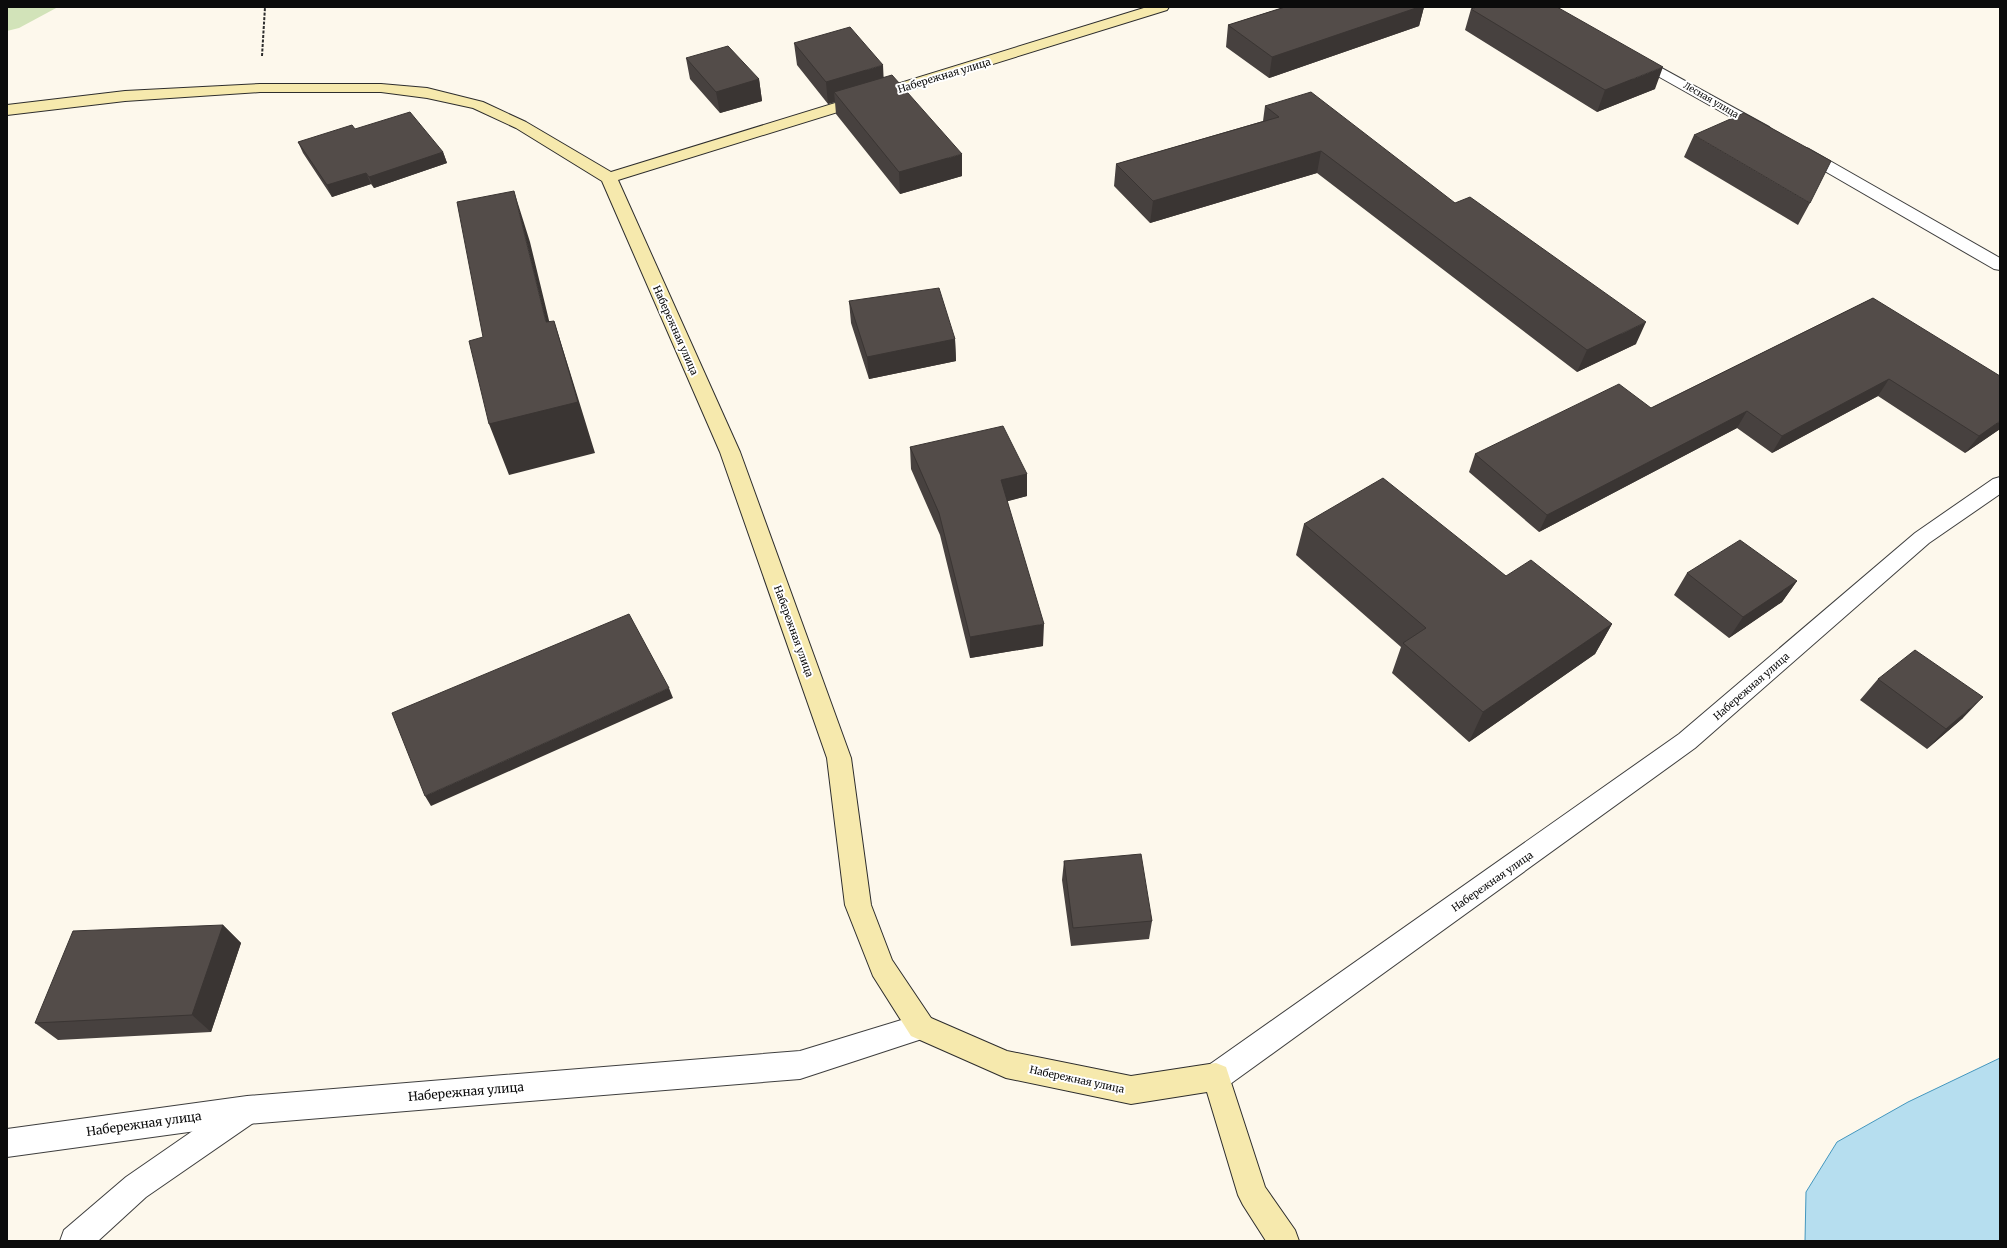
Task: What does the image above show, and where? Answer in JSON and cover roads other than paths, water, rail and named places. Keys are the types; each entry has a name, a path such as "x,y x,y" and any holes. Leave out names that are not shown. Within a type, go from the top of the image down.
{"street":[{"name":"Набережная улица","path":"1162,7 609,178 730,452 839,758 858,905 882,967 921,1027 1006,1064 1130,1090 1216,1077 1687,742 1922,538 2000,484"},
{"name":"Лесная улица","path":"1622,50 1774,136"},
{"path":"7,110 125,96 260,88 381,88 427,93 478,105 521,125 609,178"},
{"path":"1787,144 2000,265"},
{"name":"Набережная улица","path":"7,1142 247,1110 800,1065 921,1027"},
{"path":"1216,1077 1253,1195 1284,1241"},
{"path":"75,1241 136,1187 247,1110"}],"water":[{"path":"2000,1058 2000,1241 1805,1241 1806,1192 1837,1142 1908,1102"}]}
